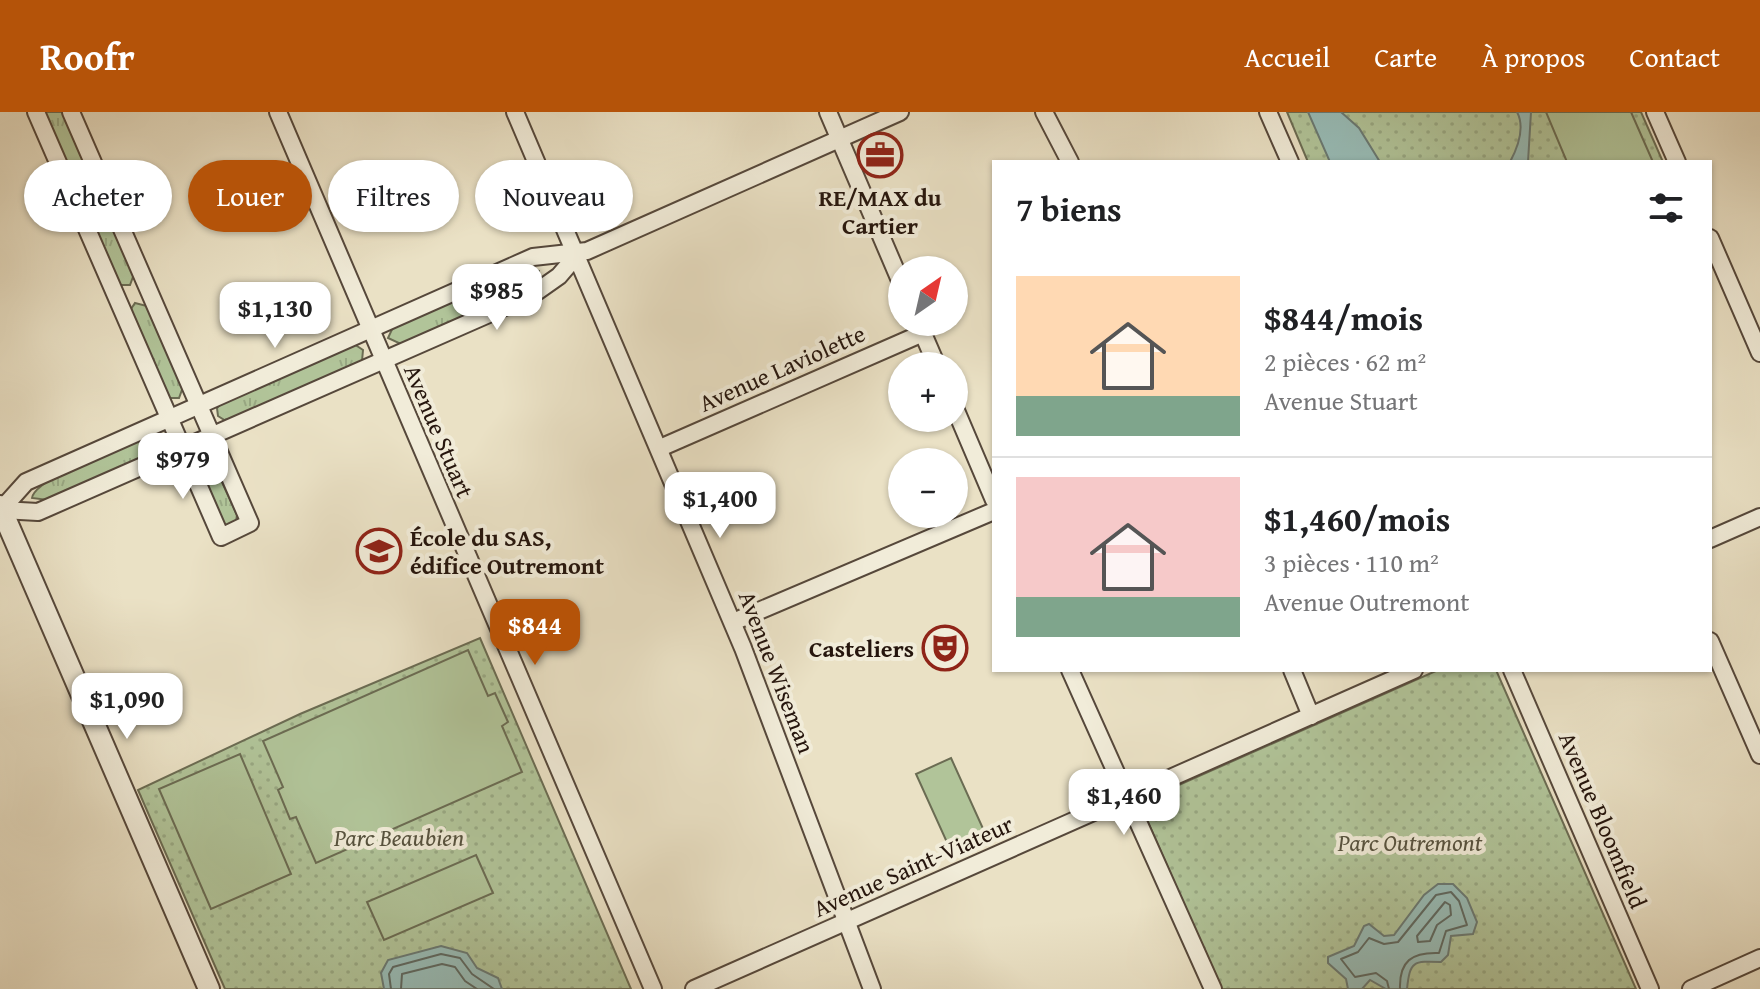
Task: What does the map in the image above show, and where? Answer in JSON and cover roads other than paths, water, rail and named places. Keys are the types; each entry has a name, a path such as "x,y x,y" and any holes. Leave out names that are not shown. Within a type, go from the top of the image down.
{"street":[{"path":"36,112 221,537 250,523 71,112"},
{"name":"Avenue Stuart","path":"278,112 653,989"},
{"name":"Avenue Wiseman","path":"515,112 733,622 872,989"},
{"path":"828,112 889,256"},
{"path":"1,509 26,482 533,257 577,255 900,112"},
{"path":"1044,112 1069,160"},
{"path":"1268,112 1289,160"},
{"path":"1655,112 1676,160"},
{"path":"1712,243 1760,353"},
{"path":"1,509 38,512 532,295 559,276 577,255"},
{"name":"Avenue Laviolette","path":"660,448 901,336"},
{"path":"965,432 992,495"},
{"path":"1,509 209,989"},
{"path":"733,622 992,512"},
{"path":"1712,538 1760,517"},
{"path":"1712,646 1760,755"},
{"path":"1071,672 1213,989"},
{"path":"1293,672 1311,716"},
{"name":"Avenue Saint-Viateur","path":"694,989 1410,672"},
{"name":"Avenue Bloomfield","path":"1513,672 1650,989"},
{"path":"1691,989 1760,958"}],"water":[{"path":"1308,112 1341,112 1359,128 1379,160 1329,160"},
{"path":"1517,112 1531,112 1528,160 1511,160 1520,137"},
{"path":"1438,884 1453,884 1467,898 1477,922 1473,934 1451,936 1448,955 1441,962 1415,965 1407,989 1386,989 1370,980 1362,989 1348,989 1346,979 1328,963 1328,957 1354,946 1364,926 1369,924 1384,936 1394,935 1424,895"},
{"path":"441,946 467,953 477,968 498,978 502,989 384,989 381,973 388,960"}],"place":[{"name":"RE/MAX du Cartier","path":"880,155"},
{"name":"École du SAS, édifice Outremont","path":"379,551"},
{"name":"Casteliers","path":"945,648"}],"park label":[{"name":"Parc Beaubien","path":"399,837"},
{"name":"Parc Outremont","path":"1410,842"}]}
